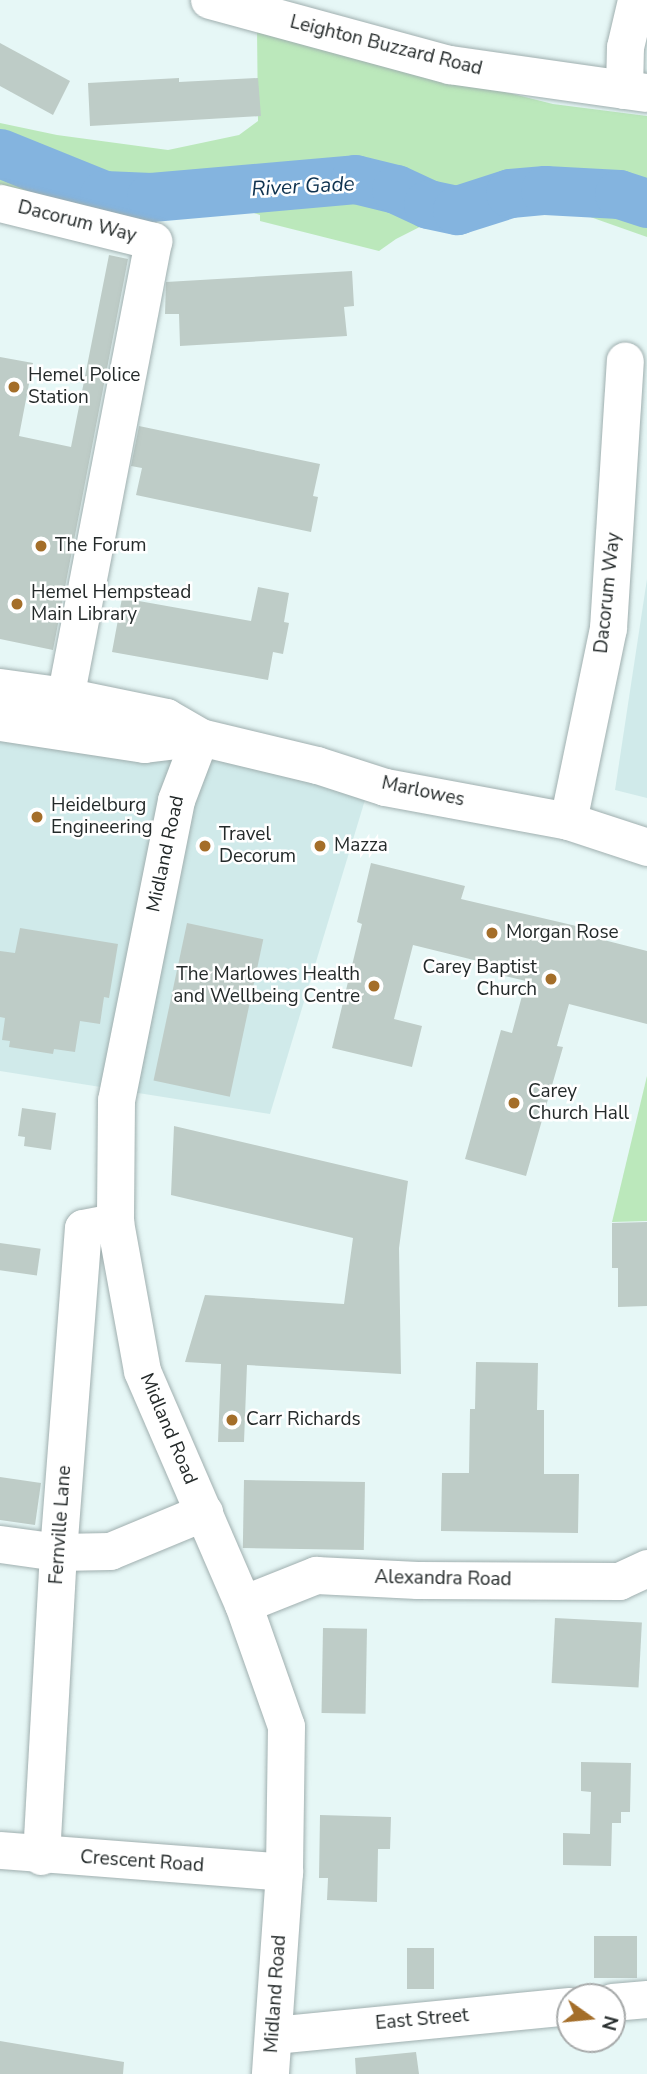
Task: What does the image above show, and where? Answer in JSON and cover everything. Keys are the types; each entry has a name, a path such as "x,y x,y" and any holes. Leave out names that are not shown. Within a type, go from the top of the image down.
{"main road":[{"name":"Leighton Buzzard Road","path":"210,0 450,65 636,91"}],"street":[{"path":"636,0 625,47 636,91"},
{"name":"Dacorum Way","path":"0,203 153,241 65,696"},
{"name":"Dacorum Way","path":"569,821 608,628 625,361"},
{"name":"Marlowes","path":"0,687 65,696 166,718 200,737 317,765 385,787 569,821 647,847"},
{"name":"Marlowes","path":"0,722 144,744 200,737"},
{"name":"Midland Road","path":"200,737 176,800 116,1100 115,1222 142,1371 243,1604 286,1726 284,1872 270,2074"},
{"name":"Fernville Lane","path":"41,1856 58,1552 83,1228 115,1222"},
{"path":"0,1544 58,1552 110,1551 204,1512"},
{"name":"Alexandra Road","path":"243,1604 316,1575 417,1580 619,1581 647,1568"},
{"name":"Crescent Road","path":"0,1850 41,1856 284,1872"},
{"path":"626,2001 647,1999"},
{"name":"East Street","path":"274,2035 556,2007"}],"shaded area":[{"path":"647,579 647,798 615,790"},
{"path":"0,686 371,780 270,1114 0,1071"}],"green space":[{"path":"257,30 553,104 647,116 647,237 562,207 465,204 396,239 379,251 260,221 260,215 236,207 150,207 138,220 0,194 0,123 57,135 168,150 239,135 258,121"},
{"path":"647,1076 647,1221 612,1222"}],"building":[{"path":"0,43 70,81 53,115 0,86"},
{"path":"179,78 179,82 258,78 261,116 90,126 88,83"},
{"name":"The Forum","path":"109,255 128,259 53,650 0,639 0,357 33,363 19,436 71,447"},
{"path":"352,271 354,306 344,307 347,336 180,346 179,314 165,314 166,282"},
{"path":"139,426 320,464 313,496 318,497 311,532 136,495 142,468 131,466"},
{"path":"258,587 289,593 284,622 289,623 283,654 273,652 268,680 112,652 122,598 251,621"},
{"path":"371,863 465,886 461,899 589,929 588,936 647,951 647,1024 569,1004 557,1046 563,1047 526,1176 465,1159 501,1030 512,1033 526,981 484,971 486,963 413,945 394,1019 422,1026 412,1067 332,1048 362,924 357,922"},
{"path":"187,923 263,939 230,1097 154,1080"},
{"path":"20,928 118,944 109,998 104,997 100,1024 80,1021 75,1052 54,1049 53,1054 9,1047 10,1041 2,1040 5,1018 0,1017 0,951 15,953"},
{"path":"22,1108 56,1113 51,1150 24,1146 25,1137 18,1136"},
{"path":"174,1126 408,1181 399,1248 401,1374 247,1365 244,1442 218,1442 221,1364 185,1362 205,1295 344,1304 353,1238 171,1195"},
{"path":"647,1222 647,1306 618,1307 618,1268 612,1268 612,1223"},
{"path":"0,1243 41,1249 37,1275 0,1270"},
{"path":"476,1362 538,1363 537,1410 544,1410 544,1474 579,1474 578,1533 441,1531 442,1473 469,1473 470,1409 475,1409"},
{"path":"0,1477 41,1483 35,1525 0,1520"},
{"path":"244,1480 365,1482 364,1550 243,1548"},
{"path":"555,1618 642,1623 638,1687 552,1683"},
{"path":"323,1628 367,1629 366,1714 322,1713"},
{"path":"581,1762 631,1763 630,1812 621,1812 621,1823 612,1823 611,1866 563,1865 563,1833 590,1834 591,1792 581,1791"},
{"path":"320,1815 391,1817 390,1849 378,1849 377,1902 327,1900 328,1878 319,1878"},
{"path":"594,1936 637,1936 637,1978 594,1978"},
{"path":"407,1948 434,1948 434,1989 407,1989"},
{"path":"0,2041 124,2062 123,2074 0,2074"},
{"path":"416,2052 419,2074 356,2074 355,2058"}],"waterway":[{"name":"River Gade","path":"0,153 104,195 151,197 355,179 396,189 428,204 457,210 510,193 545,190 619,194 647,203"}],"place":[{"name":"Hemel Police Station","path":"14,387"},
{"name":"The Forum","path":"41,546"},
{"name":"Hemel Hempstead Main Library","path":"17,604"},
{"name":"Heidelburg Engineering","path":"37,817"},
{"name":"Travel Decorum","path":"205,846"},
{"name":"Mazza","path":"320,846"},
{"name":"Morgan Rose","path":"492,933"},
{"name":"Carey Baptist Church","path":"551,979"},
{"name":"The Marlowes Health and Wellbeing Centre","path":"374,986"},
{"name":"Carey Church Hall","path":"514,1103"},
{"name":"Carr Richards","path":"232,1420"}]}
